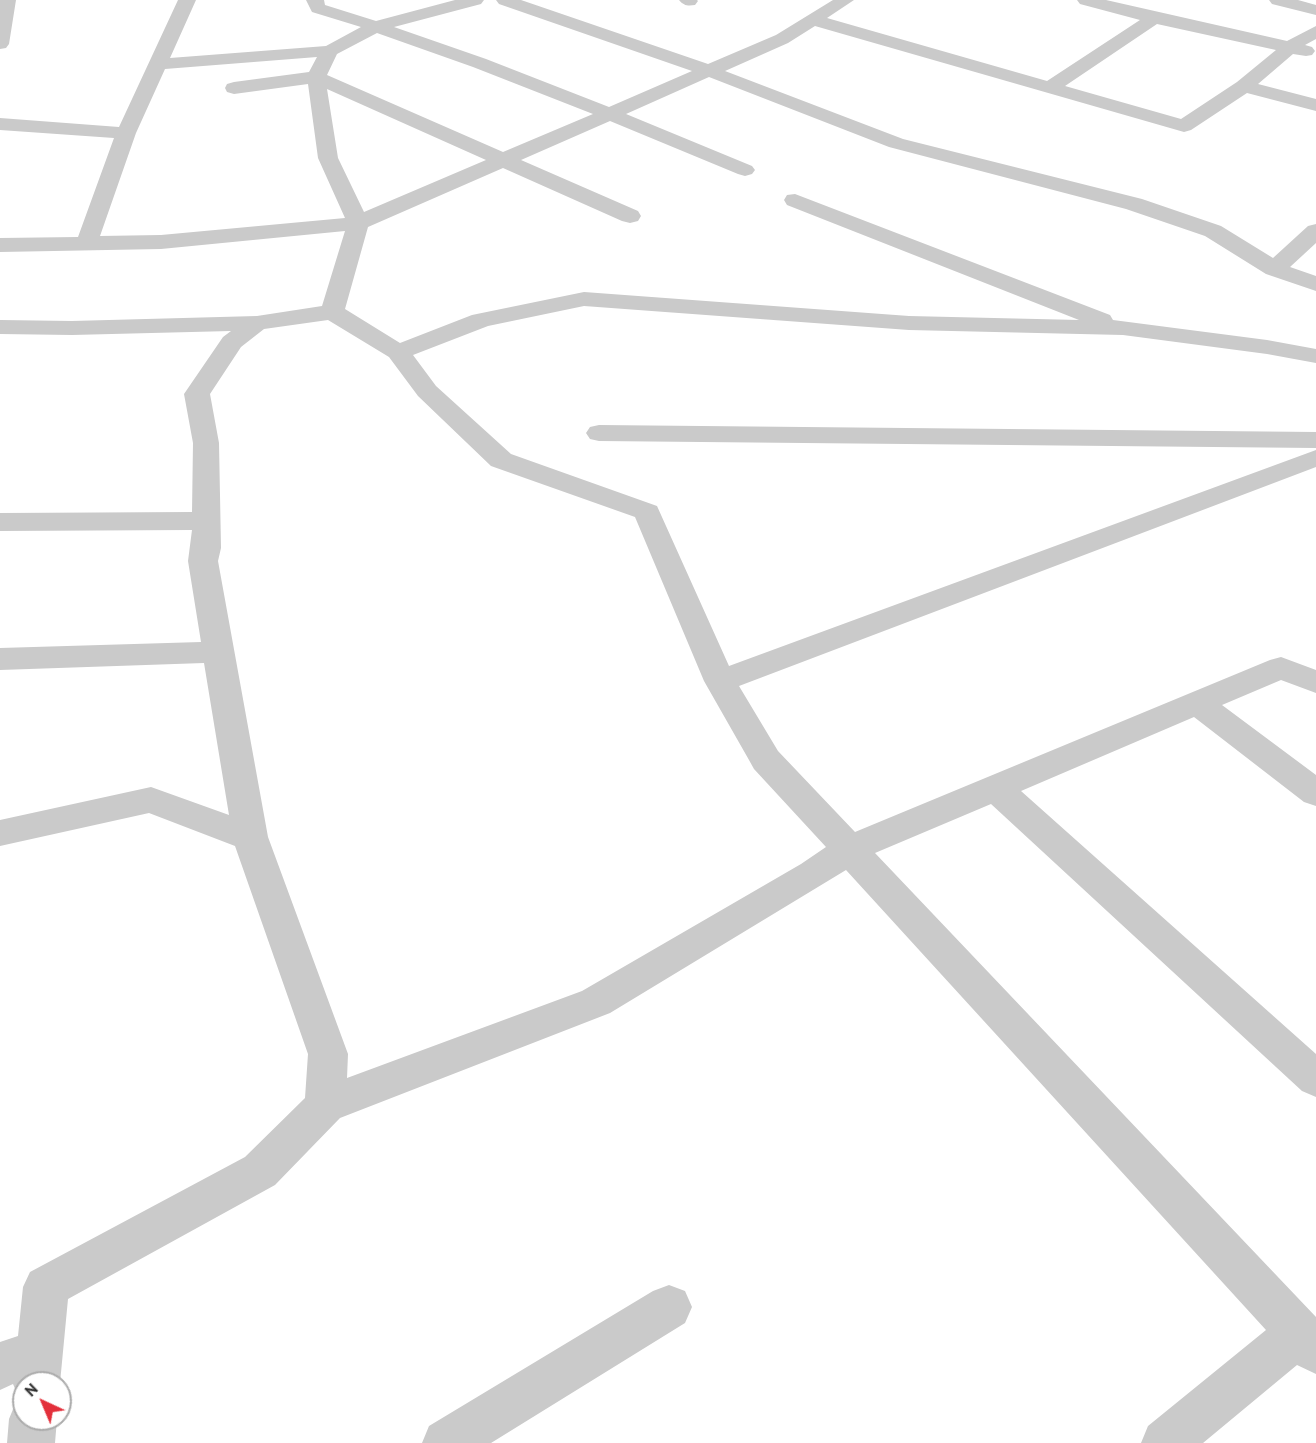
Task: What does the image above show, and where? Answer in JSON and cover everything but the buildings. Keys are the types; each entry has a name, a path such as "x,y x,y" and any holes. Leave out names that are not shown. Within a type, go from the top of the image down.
{"street":[{"path":"0,44 7,0"},
{"path":"86,245 126,133 187,0"},
{"path":"315,0 318,8 377,26 612,114 745,170"},
{"path":"159,64 330,51 377,26 475,0"},
{"path":"506,0 709,71 896,143 1134,204 1213,231 1274,269 1316,284"},
{"path":"0,245 161,242 358,223 782,39 845,0"},
{"path":"1086,0 1154,18 1316,53"},
{"path":"1278,0 1316,10"},
{"path":"1049,88 1154,18"},
{"path":"814,20 1184,126 1244,86 1290,47 1316,31"},
{"path":"330,51 316,77 328,158 358,223 332,312"},
{"path":"234,88 316,77 630,216"},
{"path":"1244,86 1316,105"},
{"path":"0,124 126,133"},
{"path":"795,200 1123,328"},
{"path":"1274,269 1316,231"},
{"path":"398,352 481,320 584,299 909,323 1123,328 1267,347 1316,356"},
{"path":"0,327 72,328 257,323 332,312 398,352 427,391 501,460 647,512 720,681 766,760 1307,1342 1165,1443"},
{"path":"257,323 232,342 197,394 206,443 206,521 203,561 250,837 327,1054 325,1105"},
{"path":"599,433 1316,440"},
{"path":"720,681 1316,458"},
{"path":"0,522 206,521"},
{"path":"0,659 218,652"},
{"path":"25,1367 46,1287 260,1171 325,1105 596,1002 814,874 850,849 1281,668 1316,682"},
{"path":"1197,703 1316,793"},
{"path":"997,789 1316,1079"},
{"path":"0,833 151,800 250,837"},
{"path":"446,1443 669,1307"}]}
